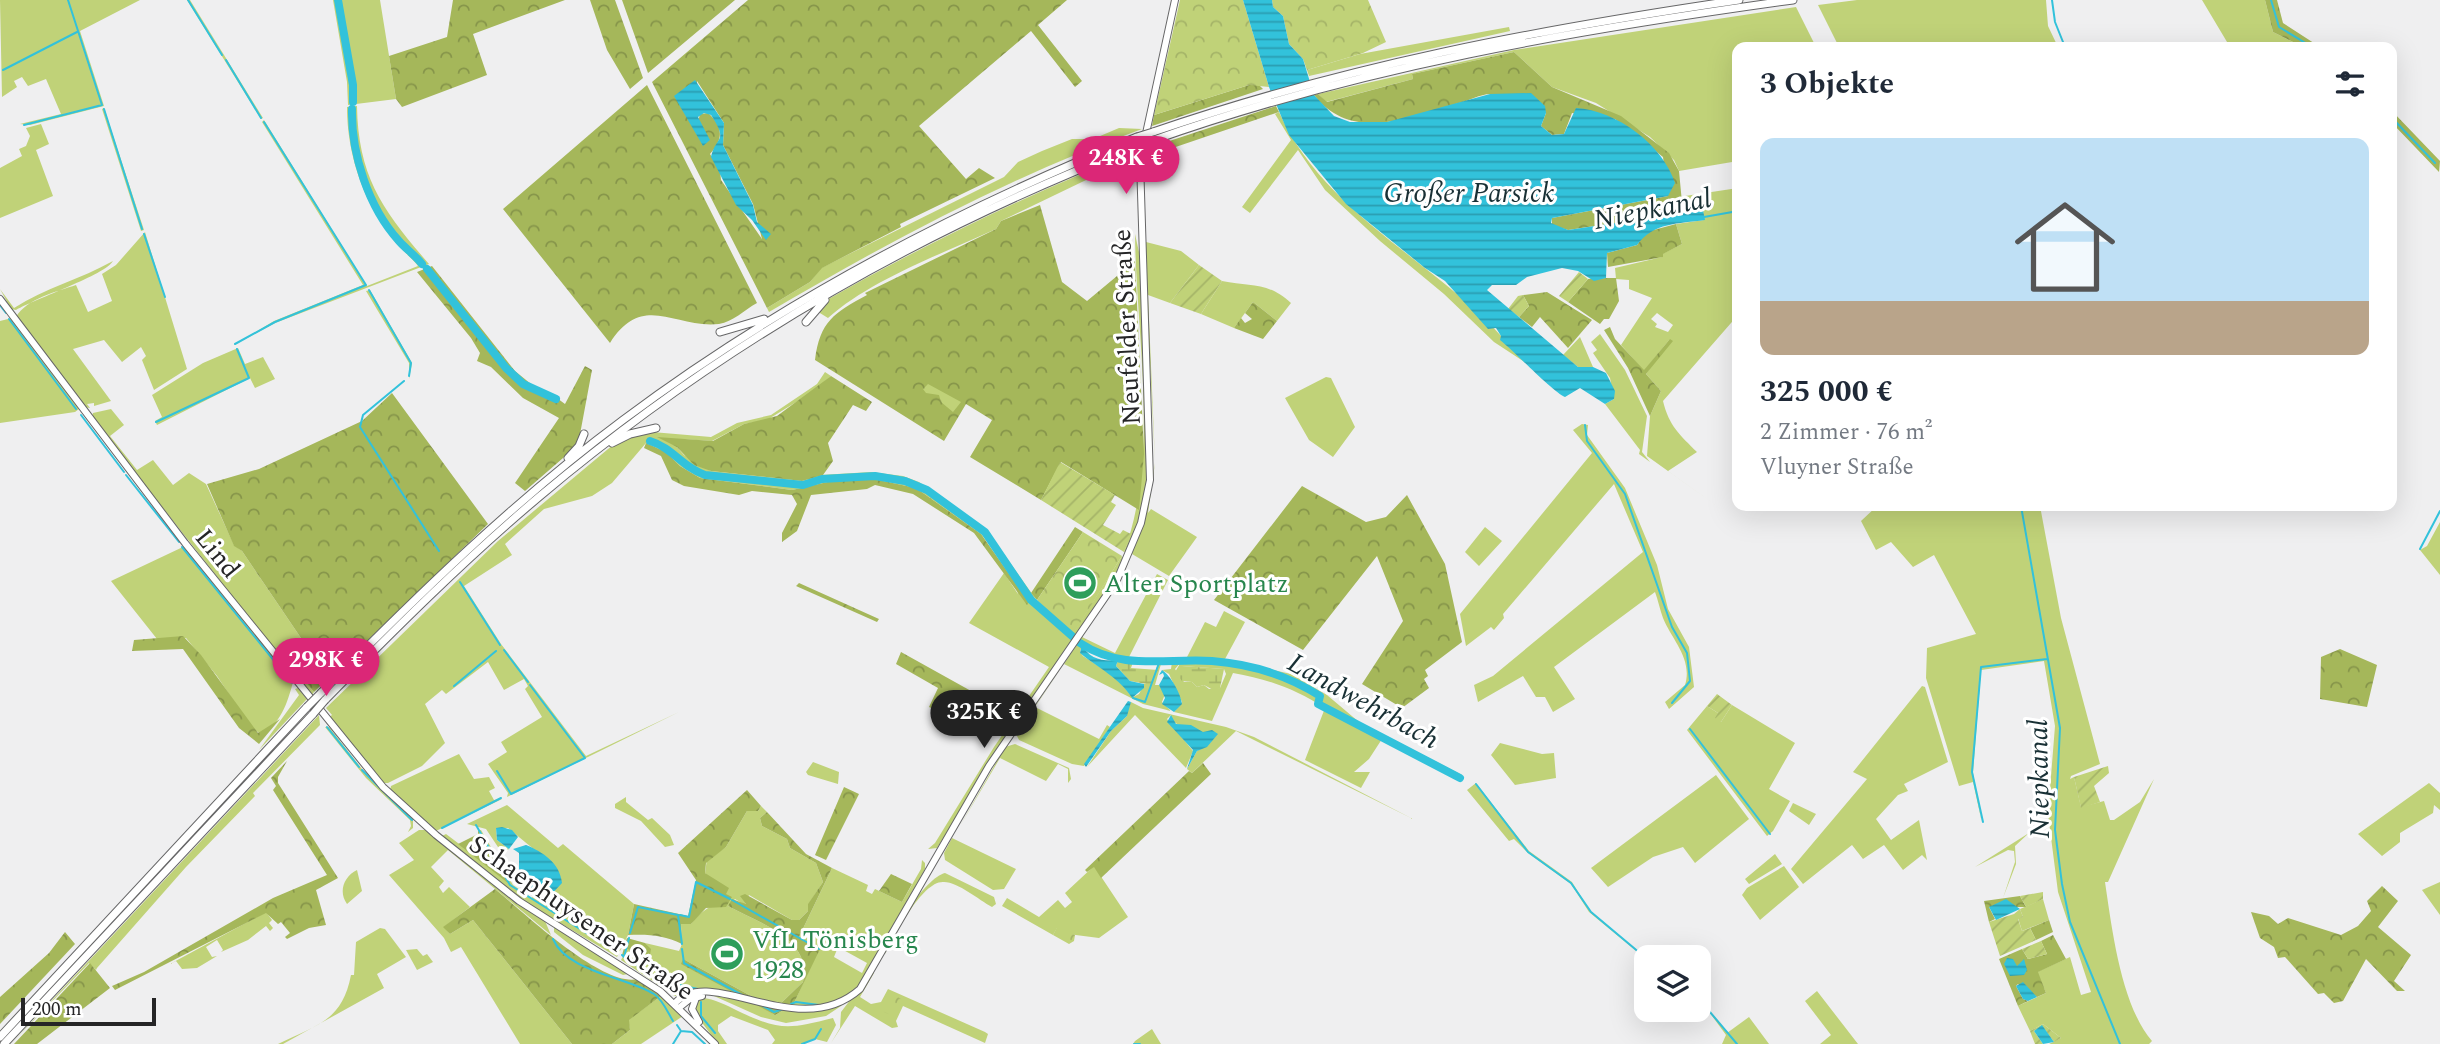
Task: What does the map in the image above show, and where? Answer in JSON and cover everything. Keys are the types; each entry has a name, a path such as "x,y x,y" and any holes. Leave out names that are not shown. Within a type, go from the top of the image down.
{"highway":[{"path":"0,1037 452,564 543,484 659,393 780,312 939,224 1060,168 1137,137 1319,83 1504,37 1739,0"},
{"path":"1319,83 1530,41 1793,0"},
{"path":"323,697 453,574 596,451 720,360 850,280 987,209 1135,147 1265,99"},
{"path":"806,322 820,303 850,280"},
{"path":"720,332 780,312"},
{"path":"596,451 630,434 656,428"},
{"path":"543,484 576,450 584,434"},
{"path":"4,1044 310,710"}],"main road":[{"name":"Neufelder Straße","path":"835,1013 860,989 989,766 1129,557 1141,523 1152,466 1140,162 1175,0"},
{"name":"Lind","path":"0,299 144,490 327,721 383,788 421,823"},
{"name":"Schaephuysener Straße","path":"421,823 519,901 637,974 677,1005 715,1044"},
{"path":"701,993 725,1002 696,997 677,1005 683,996 701,993"},
{"path":"696,997 692,1009 703,1030"}],"green space":[{"path":"0,0 140,0 80,31 104,106 30,125 20,124 61,114 46,79 28,86 22,77 14,81 17,87 2,97"},
{"path":"187,0 190,0 263,118 261,119"},
{"path":"333,0 380,0 396,99 348,105 347,82"},
{"path":"453,0 565,0 473,34 487,75 402,107 396,99 389,56 447,37"},
{"path":"590,0 615,0 643,78 630,89 607,50"},
{"path":"622,0 735,0 648,73"},
{"path":"748,0 1067,0 1038,25 1082,81 1075,87 1031,31 919,126 966,179 979,168 995,178 900,224 901,227 822,268 810,282 767,308 652,82","holes":["697,81 724,123 723,145 753,204 762,239 721,180 720,170 710,154 718,143 720,133 717,123 708,113 700,114 698,122"]},
{"path":"1180,0 1243,0 1269,87 1249,85 1154,115"},
{"path":"1272,0 1368,0 1386,42 1363,53 1307,70 1303,59 1289,44 1283,16 1273,7"},
{"path":"1857,0 2046,0 2048,26 2056,42 1836,42 1818,5"},
{"path":"2202,0 2265,0 2273,32 2293,42 2227,42"},
{"path":"2265,0 2277,0 2283,23 2312,42 2293,42 2273,32"},
{"path":"1796,7 1814,42 1732,42 1732,162 1679,171 1674,160 1650,137 1596,103 1552,87 1514,52 1412,74 1413,79 1326,102 1318,94 1514,50"},
{"path":"1509,27 1510,31 1309,76 1307,70 1360,54"},
{"path":"1514,52 1552,87 1621,116 1669,153 1679,171 1683,213 1568,230 1552,225 1552,218 1668,196 1663,157 1615,119 1572,113 1564,134 1552,135 1541,126 1546,113 1490,94 1401,120 1363,123 1345,119 1329,110 1314,95 1318,94 1327,102 1413,79 1412,74"},
{"path":"647,85 757,303 719,324 647,315 622,327 610,343 503,209"},
{"path":"1249,85 1259,85 1263,89 1152,126 1154,115"},
{"path":"357,106 362,154 376,192 399,228 429,264 275,323 234,345 274,321 363,285 262,122 264,120 367,286 418,266 395,242 365,193 354,159 348,125 347,107"},
{"path":"1276,106 1279,112 1155,154 1145,152 1145,149"},
{"path":"104,108 144,230 141,231 102,109"},
{"path":"1279,112 1299,148 1323,179 1382,234 1475,310 1529,365 1494,342 1444,294 1380,241 1325,190 1298,150 1250,213 1242,207 1291,140 1275,114"},
{"path":"2397,116 2440,161 2439,172 2397,128"},
{"path":"41,124 49,144 36,150 53,196 0,218 0,168 22,156 19,149 26,146 30,136 26,128"},
{"path":"1119,128 1142,129 1093,147 951,212 859,260 769,312 767,308 810,282 821,268 1004,177 1018,162 1072,139 1093,139"},
{"path":"1137,152 1134,162 1111,168 1001,221 996,229 886,279 828,318 815,310 825,301 863,280 978,220"},
{"path":"1732,189 1732,322 1663,401 1672,424 1697,452 1668,471 1728,514 1647,456 1650,416 1661,391 1646,374 1670,339 1644,371 1621,345 1652,298 1629,289 1629,280 1616,279 1615,268 1662,257 1662,254 1682,244 1676,224 1704,220 1703,211 1685,213 1685,196","holes":["1657,313 1673,325 1668,332 1655,327 1657,324 1651,319"]},
{"path":"1040,205 1062,282 1087,301 1135,261 1144,454 1139,510 1061,462 1041,500 970,457 992,420 966,404 944,441 815,360 825,327 837,313 867,295 865,293 996,229 1001,221"},
{"path":"1676,224 1682,244 1663,254 1663,257 1608,267 1607,253 1637,245 1646,232"},
{"path":"145,232 187,369 154,390 142,360 146,356 141,347 122,362 104,340 73,349 111,401 94,406 94,403 87,404 90,408 84,407 16,317 27,305 76,285 88,312 112,301 102,274 116,265"},
{"path":"1135,234 1141,261 1149,464 1142,512 1130,550 1124,552 1135,515 1144,436"},
{"path":"1146,242 1181,251 1199,265 1170,303 1148,295 1155,461 1144,244"},
{"path":"113,261 97,273 16,310 11,309 0,289 14,308"},
{"path":"1199,265 1222,281 1201,314 1170,303"},
{"path":"432,266 515,371 542,393 550,393 565,404 585,366 592,370 578,445 525,491 515,483 559,418 523,398 491,367 477,361 480,353 471,338 417,272"},
{"path":"1579,272 1588,279 1568,302 1559,296"},
{"path":"1616,278 1619,301 1609,319 1604,319 1600,324 1568,302 1588,279"},
{"path":"1222,281 1266,288 1291,303 1277,321 1253,302 1234,328 1201,314"},
{"path":"370,290 412,363 409,379 409,363 366,291"},
{"path":"1547,292 1592,320 1568,348 1540,317 1532,327 1519,317 1529,306 1523,295"},
{"path":"1523,295 1529,306 1519,317 1508,309 1518,296"},
{"path":"1253,302 1277,321 1263,339 1234,328 1241,318 1245,323 1252,319 1245,313"},
{"path":"12,318 79,409 75,412 0,423 0,321"},
{"path":"1610,327 1615,339 1644,370 1670,339 1673,341 1646,374 1661,391 1650,416 1628,368 1604,330"},
{"path":"1600,334 1625,370 1647,416 1642,452 1650,462 1639,454 1640,450 1605,404 1614,399 1610,378 1593,353 1597,350 1591,342"},
{"path":"1580,337 1593,367 1578,367 1563,355"},
{"path":"238,348 245,364 263,357 275,379 255,388 250,378 157,425 155,421 162,417 152,395 203,363"},
{"path":"825,372 831,376 811,393 767,420 744,424 712,441 681,439 677,447 684,455 711,471 802,481 820,475 871,472 903,476 919,482 986,529 1040,605 1075,630 1122,556 1124,564 999,749 937,848 928,849 935,843 994,747 1049,667 969,623 1004,573 1018,594 1013,574 981,534 916,488 874,479 832,481 792,490 700,478 680,466 666,452 646,443 612,483 592,496 544,509 505,544 512,555 464,586 501,644 586,756 679,712 507,797 508,793 488,764 507,752 501,742 542,717 525,689 528,686 524,679 504,690 488,662 446,694 442,690 425,704 445,743 422,766 388,783 382,783 328,718 332,715 326,708 498,541 614,444 635,434 652,432 711,437 737,423 771,415 817,384"},
{"path":"831,376 872,402 866,411 853,405 828,443 833,461 823,475 802,481 711,471 694,465 677,447 657,437 713,441 744,424 777,416"},
{"path":"1326,377 1331,378 1355,427 1333,457 1309,440 1285,398"},
{"path":"928,384 961,402 953,412 941,402 939,395 926,393 923,389"},
{"path":"392,393 488,524 314,692 307,684 305,644 242,551 234,546 207,484 259,469 362,421"},
{"path":"111,409 124,425 110,436 137,470 153,460 173,485 189,473 206,484 234,545 242,551 305,644 307,684 314,692 311,696 92,418 93,413"},
{"path":"1582,424 1588,425 1587,435 1625,488 1657,565 1668,609 1689,647 1694,687 1669,709 1665,702 1685,685 1686,667 1663,618 1655,592 1554,667 1575,699 1553,712 1545,697 1536,697 1523,676 1478,702 1474,685 1493,676 1643,552 1614,484 1503,614 1504,618 1494,630 1491,627 1466,646 1460,614 1592,453 1573,430"},
{"path":"646,443 666,452 680,466 700,478 792,490 832,481 874,479 916,488 981,534 1029,602 1027,605 974,533 913,494 875,485 867,489 811,495 797,531 782,542 782,533 797,504 792,495 752,491 739,495 684,486 672,480 661,456 644,448"},
{"path":"1060,462 1115,495 1111,502 1116,505 1103,525 1120,534 1123,530 1131,534 1124,552 1041,500"},
{"path":"1155,463 1148,513 1151,509 1197,537 1169,576 1132,554 1145,514"},
{"path":"1302,486 1366,522 1386,517 1407,495 1445,564 1462,642 1425,670 1428,676 1424,679 1429,688 1402,708 1362,684 1403,621 1377,556 1303,650 1214,600"},
{"path":"1872,511 2041,511 2061,618 2100,764 2071,776 2070,779 2074,777 2081,807 2104,801 2110,820 2114,820 2140,802 2154,779 2108,882 2105,882 2125,987 2141,1026 2152,1041 2149,1044 2049,1044 2061,1038 2043,1024 2030,1031 2018,1006 2046,993 2037,972 2070,957 2081,995 2091,992 2058,892 2048,814 2055,726 2044,661 1981,670 1973,773 1982,823 1973,782 1959,786 1926,678 1927,648 1976,634 1934,555 1913,567 1891,542 1876,550 1861,521"},
{"path":"2440,522 2440,575 2420,550 2427,546"},
{"path":"1075,527 1083,532 1037,600 1031,593"},
{"path":"1485,527 1502,541 1479,566 1465,552"},
{"path":"1083,532 1122,556 1075,631 1050,614 1037,600"},
{"path":"185,546 293,682 278,720 259,733 251,727 217,676 186,638 157,639 111,581"},
{"path":"1131,562 1082,637 1115,653 1157,574 1168,580 1129,657 1144,660 1187,657 1205,622 1216,627 1224,611 1245,622 1225,659 1291,674 1327,695 1359,722 1462,775 1459,781 1382,739 1369,759 1354,772 1370,772 1361,788 1305,760 1325,708 1292,690 1258,678 1233,673 1212,721 1174,712 1182,702 1169,674 1162,670 1171,669 1172,662 1161,664 1155,685 1159,685 1165,694 1162,702 1171,711 1143,704 1064,664","holes":["1082,645 1114,659 1158,663 1152,684 1144,684 1139,694 1133,697 1115,677 1083,656 1080,652","1181,662 1181,666 1224,669 1226,674 1220,688 1209,689 1204,685 1197,687 1192,682 1184,682 1175,669"]},
{"path":"799,583 879,619 877,622 796,586"},
{"path":"183,636 201,655 258,733 280,719 259,744 239,728 183,649 132,651 134,640"},
{"path":"2340,649 2377,665 2367,707 2320,699 2321,657"},
{"path":"901,652 1016,716 1008,727 961,701 963,696 958,693 946,715 929,707 938,688 896,664"},
{"path":"1118,660 1133,662 1131,668 1158,670 1152,685 1130,681 1116,666"},
{"path":"1181,662 1182,666 1224,669 1220,688 1215,691 1204,685 1197,687 1192,682 1182,681 1175,672"},
{"path":"1062,667 1035,707 1099,739 1107,725 1110,727 1084,766 1072,764 1019,740 1016,734"},
{"path":"1922,686 1925,687 1948,762 1904,784 1908,791 1898,795 1876,819 1891,840 1919,820 1927,860 1922,855 1903,870 1884,845 1863,859 1852,845 1803,884 1791,869 1867,779 1853,772"},
{"path":"298,688 307,699 259,750 299,695 295,689"},
{"path":"1717,694 1732,705 1721,722 1715,718 1718,713 1707,706"},
{"path":"1131,702 1143,708 1226,727 1254,737 1413,819 1236,731 1192,773 1187,769 1197,751 1211,742 1195,729 1171,720 1171,715 1167,719 1193,751 1186,768 1135,715 1087,767 1111,731 1127,716 1127,708"},
{"path":"1732,705 1795,743 1769,789 1790,801 1773,831 1767,836 1687,730 1707,706 1718,713 1721,722"},
{"path":"319,715 320,725 253,793 255,796 186,867 96,970 89,963 11,1044"},
{"path":"325,727 329,727 362,769 413,819 413,828 408,832 410,820 366,778"},
{"path":"1500,743 1542,754 1554,753 1556,778 1515,785 1491,755"},
{"path":"1015,744 1069,768 1071,779 1068,783 1068,769 1058,764 1046,781 1000,758 960,826 1005,747"},
{"path":"459,754 474,779 489,777 495,788 489,791 494,800 502,799 436,831 390,791 391,786"},
{"path":"287,761 278,777 278,783 338,878 316,890 326,925 309,928 287,939 285,937 290,933 281,922 278,924 266,913 115,990 112,986 144,972 273,898 327,875 273,790 276,786 271,778"},
{"path":"813,762 839,772 838,784 808,775 806,772"},
{"path":"1203,763 1211,774 1101,878 1094,867 1087,872 1085,870 1189,771 1192,773"},
{"path":"2108,766 2109,773 2094,786 2100,802 2081,808 2074,777"},
{"path":"1716,775 1749,819 1695,863 1683,847 1653,857 1608,887 1591,868"},
{"path":"1476,783 1529,851 1572,882 1590,911 1634,949 1589,912 1571,884 1528,853 1514,839 1509,841 1467,790"},
{"path":"2429,783 2440,793 2440,810 2434,805 2433,813 2400,833 2400,842 2382,856 2358,834"},
{"path":"844,787 859,794 826,860 815,855"},
{"path":"747,790 761,806 758,811 747,811 726,847 706,863 705,873 729,888 726,894 732,897 726,907 706,908 691,924 681,924 682,944 656,936 628,935 634,904 688,916 696,880 678,853"},
{"path":"626,797 626,802 648,820 652,818 670,835 674,845 665,847 641,821 615,808 615,804"},
{"path":"1793,803 1816,814 1809,825 1789,811"},
{"path":"507,805 558,848 563,844 634,904 628,935 617,957 525,902 442,836 446,834 507,880 478,830 481,830 513,885 532,898 534,894 542,897 542,856 508,828 496,828 497,840 509,849 502,853 486,829 467,824"},
{"path":"761,806 767,812 760,818 762,826 787,839 790,848 816,863 823,882 808,905 808,911 799,920 792,920 749,895 745,905 735,899 728,906 768,926 792,944 800,954 804,967 803,982 775,1009 683,959 775,1015 793,1005 819,949 799,937 832,868 868,885 866,891 872,894 875,889 902,902 921,869 922,860 925,863 925,869 858,987 841,1006 826,1016 786,1023 761,1017 705,992 675,996 621,960 627,949 650,949 645,943 679,951 682,944 681,924 691,924 726,894 705,873 707,859 726,847 747,811 758,811","holes":["838,947 867,963 862,973 834,957"]},
{"path":"767,812 806,854 832,868 799,937 820,949 793,1005 775,1015 681,964 683,959 775,1009 803,982 804,967 800,954 792,944 768,926 728,906 732,899 746,904 740,896 745,894 792,920 799,920 808,911 808,904 823,882 816,863 790,848 787,839 762,826 760,818"},
{"path":"419,830 427,830 545,921 551,935 448,850 431,867 444,881 439,887 443,893 449,887 470,907 444,927 450,934 473,920 572,1044 520,1044 461,947 451,952 444,938 389,875 414,860 399,843"},
{"path":"478,830 508,883 458,844 478,834"},
{"path":"2029,833 2015,846 2016,864 2003,898 2015,862 2014,851 2008,850 1975,867"},
{"path":"952,838 1016,869 1004,889 993,890 945,860 944,853"},
{"path":"1775,854 1782,864 1749,884 1745,879"},
{"path":"1094,866 1128,917 1099,938 1068,934 1057,928 1053,935 1002,906 1007,898 1039,917 1058,900 1065,908 1072,902 1065,893"},
{"path":"1784,866 1799,887 1760,920 1742,895 1747,888"},
{"path":"357,870 362,891 347,904 343,894 344,885 349,876"},
{"path":"945,873 994,897 996,904 992,907 950,883 936,884 918,899 885,954 892,935 908,909 928,885"},
{"path":"891,874 912,884 902,902 879,891"},
{"path":"2440,882 2440,915 2422,890"},
{"path":"2382,886 2398,901 2378,927 2411,955 2394,981 2405,991 2397,991 2366,959 2343,1001 2334,1003 2324,993 2318,994 2285,957 2278,958 2274,947 2260,938 2251,912 2269,916 2278,924 2288,918 2341,935 2358,926 2371,911 2367,901"},
{"path":"495,889 585,961 623,979 638,979 661,996 629,1020 630,1030 612,1044 572,1044 473,920 450,934 443,927"},
{"path":"2043,892 2043,899 2026,907 2020,896"},
{"path":"2020,896 2026,907 1989,907 1995,919 1989,922 1984,901"},
{"path":"2043,899 2049,920 2022,931 2018,918 2023,917 2020,909"},
{"path":"2020,909 2023,917 2018,919 2022,931 2030,928 2036,940 2000,956 1989,922 2014,914"},
{"path":"266,912 272,920 269,923 273,928 270,931 266,926 248,940 221,952 223,950 217,940 206,947 212,957 217,956 197,968 182,969 176,961 170,964"},
{"path":"2049,920 2053,932 2036,940 2030,928"},
{"path":"554,927 628,974 623,975 583,955 554,932"},
{"path":"1057,927 1075,935 1074,941 1069,944 1053,935"},
{"path":"380,928 385,929 406,957 377,974 384,988 318,1025 334,1012 347,991 351,975 354,975 356,942"},
{"path":"65,932 75,944 0,1024 0,997 49,953"},
{"path":"2053,935 2066,959 2038,972 2046,993 2037,997 2018,984 2016,986 2023,999 2028,1001 2018,1006 1999,959 2022,949 2028,959 2047,954 2041,941"},
{"path":"627,938 645,943 651,949 650,955 627,949 625,955 622,955"},
{"path":"2041,941 2047,954 2028,959 2022,949"},
{"path":"417,949 423,956 427,954 433,962 417,970 406,950"},
{"path":"90,963 110,988 37,1044 14,1044"},
{"path":"871,973 874,973 860,997 871,1004 881,1002 888,989 985,1032 988,1034 985,1043 903,1006 896,1021 898,1027 892,1028 855,1006 831,1043 840,1028 841,1012"},
{"path":"1817,991 1858,1044 1820,1044 1831,1035 1805,1001"},
{"path":"891,993 903,1000 895,1017 882,1011"},
{"path":"661,996 683,1016 641,1044 612,1044 630,1030 628,1020"},
{"path":"702,998 775,1025 795,1026 833,1018 836,1025 827,1042 815,1039 803,1044 772,1044 775,1040 768,1030 731,1016 718,1025 718,1031 727,1044 718,1044 694,1012 696,1002"},
{"path":"1711,1013 1727,1033 1749,1017 1769,1044 1722,1044 1726,1035"},
{"path":"2043,1024 2061,1038 2054,1042 2042,1026 2034,1031 2043,1044 2035,1044 2030,1031"},
{"path":"312,1028 283,1044 278,1044 304,1032"},
{"path":"1152,1029 1161,1044 1133,1044 1135,1041"}],"water":[{"name":"Großer Parsick","path":"1243,0 1272,0 1273,7 1283,16 1289,44 1303,59 1314,95 1334,116 1350,122 1387,122 1490,94 1531,93 1545,106 1546,113 1541,126 1552,135 1564,134 1576,108 1607,115 1649,143 1669,169 1675,183 1668,196 1552,218 1551,223 1568,230 1703,210 1705,220 1659,228 1637,245 1607,253 1606,278 1594,281 1578,271 1562,268 1527,277 1516,285 1492,285 1487,290 1578,367 1593,367 1606,373 1615,391 1614,399 1605,404 1580,388 1565,397 1559,394 1500,340 1501,336 1496,328 1488,329 1445,281 1346,204 1289,135 1269,87"},
{"path":"695,80 724,123 723,145 753,205 757,222 771,234 766,240 752,220 736,205 711,157 720,135 711,115 704,113 698,117 710,140 703,146 674,96"},
{"path":"1082,644 1088,653 1097,658 1118,660 1116,666 1130,681 1144,684 1144,688 1132,698 1115,679 1080,653"},
{"path":"1162,670 1178,690 1181,700 1182,704 1174,712 1162,704 1165,698 1159,685 1164,676 1163,673 1159,675"},
{"path":"1128,701 1131,702 1127,716 1111,731 1086,767 1084,764"},
{"path":"1171,715 1176,724 1191,725 1203,732 1212,730 1218,734 1207,747 1197,751 1187,769 1193,750 1167,722"},
{"path":"496,828 512,830 518,837 509,849 497,840"},
{"path":"526,845 544,855 554,864 561,876 562,883 549,897 534,894 519,875 519,853 513,849"},
{"path":"2006,899 2020,909 1996,920 1989,907"},
{"path":"2007,958 2013,959 2017,966 2024,959 2027,970 2024,975 2010,976 2004,964"},
{"path":"2023,982 2037,997 2028,1001 2023,999 2016,986"},
{"path":"2042,1025 2054,1042 2043,1044 2034,1031"}],"waterway":[{"path":"24,125 102,105 68,0"},
{"path":"188,0 222,55"},
{"name":"Landwehrbach","path":"338,0 353,85 353,102"},
{"path":"2052,0 2055,22 2063,42"},
{"path":"2271,0 2279,27 2304,42"},
{"path":"3,70 77,32"},
{"path":"226,60 261,118"},
{"path":"104,109 142,229"},
{"name":"Landwehrbach","path":"352,109 358,161 370,196 388,227 422,264"},
{"path":"235,344 275,322 366,285 264,122"},
{"path":"2397,123 2435,163"},
{"name":"Niepkanal","path":"1704,217 1732,212"},
{"path":"144,234 165,297"},
{"name":"Landwehrbach","path":"427,269 506,368 523,384 556,399"},
{"path":"369,290 411,363 409,376"},
{"path":"0,305 6,313"},
{"path":"9,319 76,409"},
{"path":"156,422 249,378 237,349"},
{"path":"404,381 363,415 360,427 439,551"},
{"path":"81,415 124,472"},
{"path":"1585,425 1587,441 1625,494 1672,627 1687,653 1690,681 1672,703"},
{"name":"Landwehrbach","path":"650,441 705,475 803,485 822,479 875,476 905,481 927,490 985,532 1031,600 1072,636"},
{"path":"126,475 179,542"},
{"name":"Niepkanal","path":"2022,511 2060,728 2055,830 2062,884 2070,922 2120,1044"},
{"path":"2420,549 2440,511"},
{"path":"182,547 292,683"},
{"path":"460,582 500,645"},
{"name":"Landwehrbach","path":"1080,643 1096,652 1128,660 1212,661 1255,668 1282,676 1320,696 1318,704 1460,778"},
{"path":"504,650 528,682"},
{"path":"454,686 496,651"},
{"path":"1983,822 1972,772 1981,667 2047,659"},
{"path":"1133,698 1145,702 1159,663"},
{"path":"497,771 511,794 585,758 530,685"},
{"path":"327,727 359,767"},
{"path":"1690,729 1770,834"},
{"path":"362,770 412,820"},
{"path":"1476,784 1528,852 1571,883 1591,912 1634,948"},
{"path":"442,828 501,798"},
{"path":"476,825 510,885 618,953"},
{"path":"680,915 689,917 696,882 730,899"},
{"path":"732,900 819,949"},
{"path":"630,933 638,907 678,915 682,944"},
{"path":"622,955 624,957 629,938"},
{"path":"553,939 560,950 571,959 654,994 663,1003 673,1021"},
{"path":"682,949 684,963 742,995"},
{"path":"624,957 661,981 698,989"},
{"path":"701,1002 701,1016 715,1033"},
{"path":"791,1004 796,1002 819,1005"},
{"path":"763,1006 774,1012 783,1009"},
{"path":"1711,1013 1737,1044"},
{"path":"673,1044 681,1031 677,1025"},
{"path":"802,1044 815,1039 821,1029"},
{"path":"681,1031 692,1032 705,1044"},
{"path":"1134,1044 1140,1044"}],"place":[{"name":"Alter Sportplatz","path":"1080,583"},
{"name":"VfL Tönisberg 1928","path":"727,954"}]}
